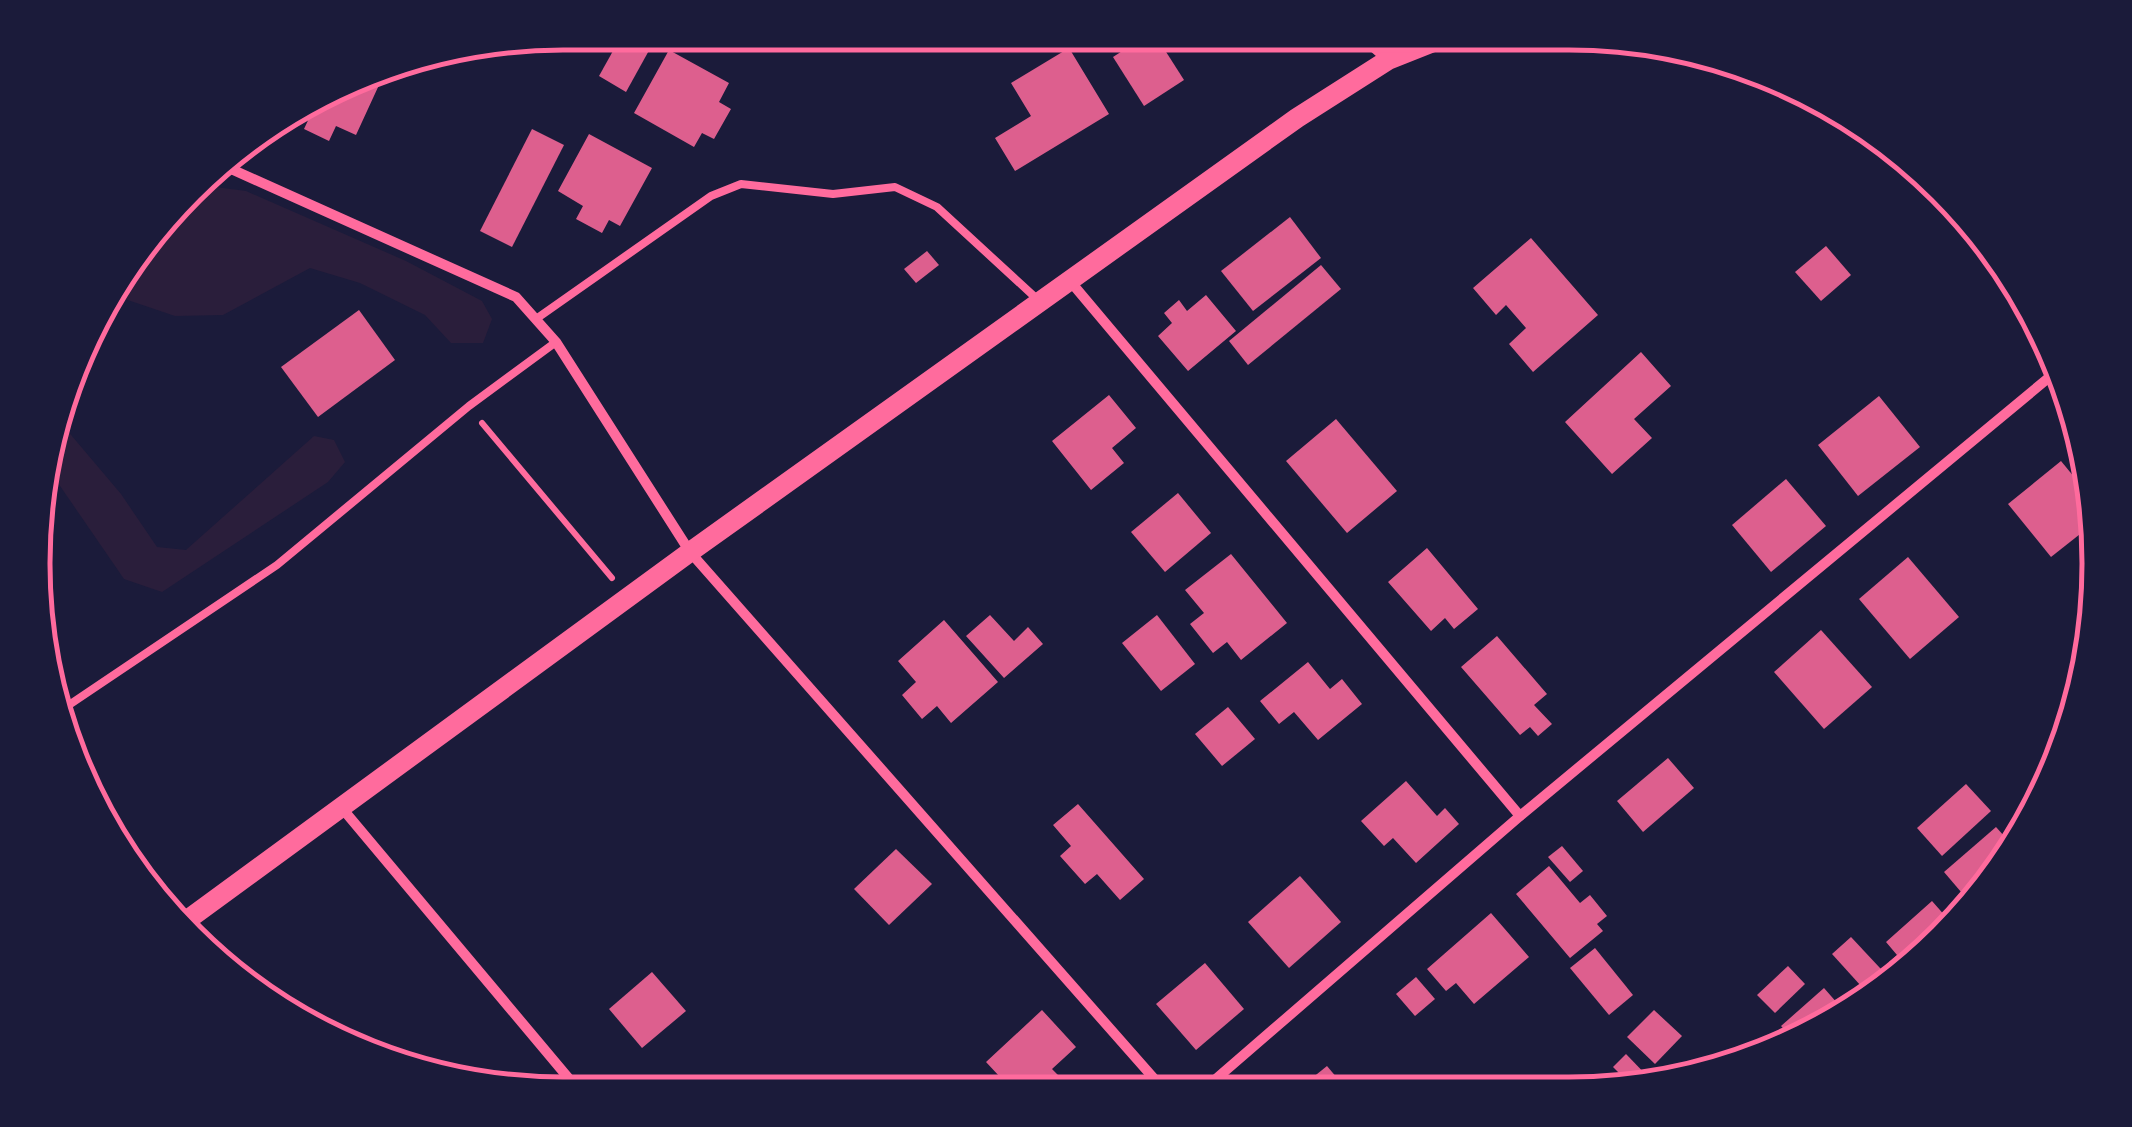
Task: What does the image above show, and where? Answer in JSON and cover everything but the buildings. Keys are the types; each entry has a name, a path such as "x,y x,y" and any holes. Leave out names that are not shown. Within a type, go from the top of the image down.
{"main road":[{"path":"191,917 690,552 1297,118 1388,60 1414,50"}],"street":[{"path":"1377,50 1388,60"},
{"path":"234,170 516,296 556,342 690,552 1153,1077"},
{"path":"1070,282 1520,816"},
{"path":"1218,1077 1520,816 2048,379"},
{"path":"341,806 568,1077"}],"lane":[{"path":"536,319 711,196 741,184 833,194 895,187 937,207 1040,302"},
{"path":"70,705 277,565 468,406 556,342"}],"path":[{"path":"468,406 628,597"}],"shaded area":[{"path":"214,187 246,191 406,261 482,301 492,319 483,343 451,343 425,315 360,283 310,268 223,315 175,316 124,299 156,251"},
{"path":"67,430 121,494 157,547 186,550 314,436 334,440 345,462 328,482 162,592 124,579 57,481"}]}
